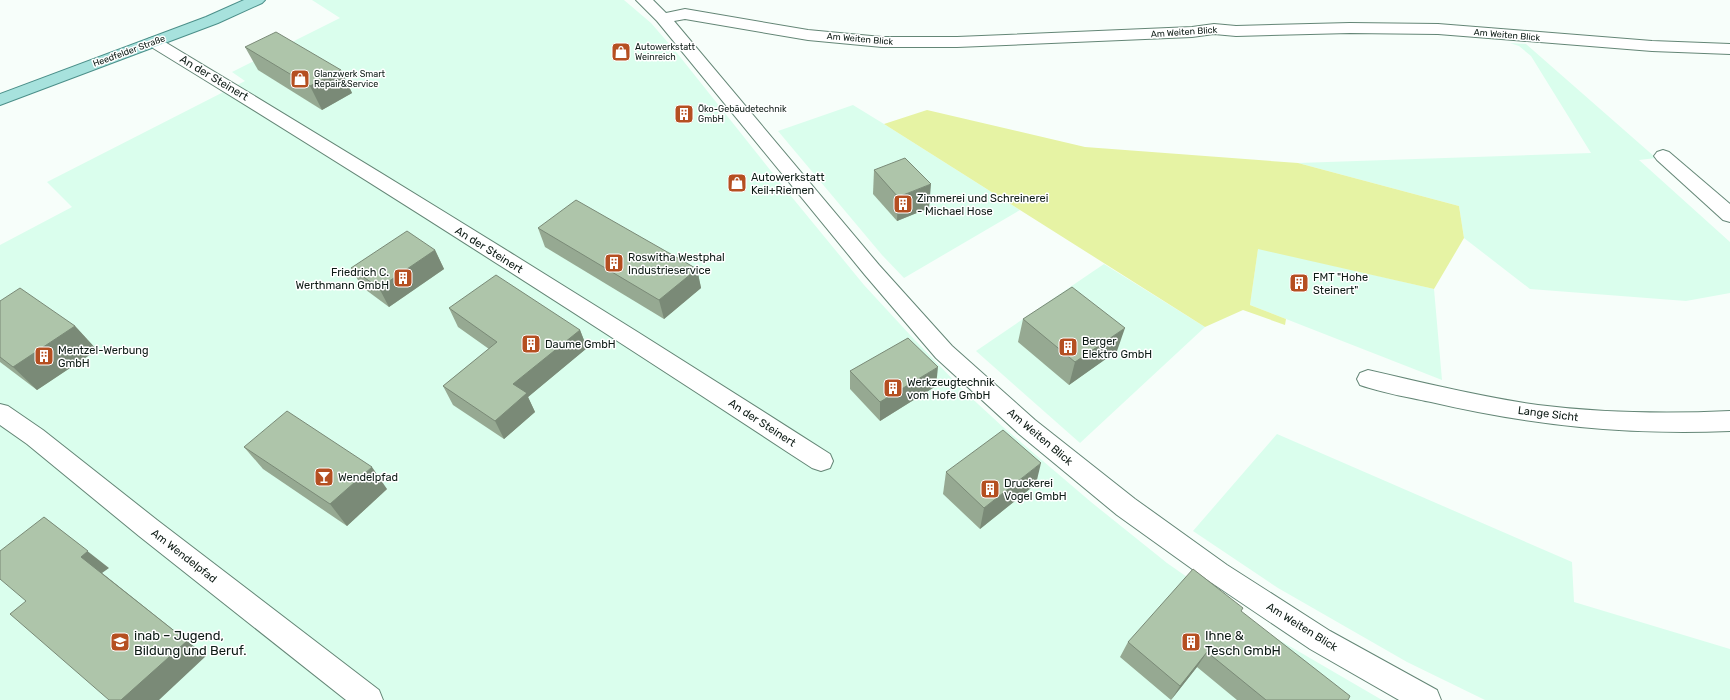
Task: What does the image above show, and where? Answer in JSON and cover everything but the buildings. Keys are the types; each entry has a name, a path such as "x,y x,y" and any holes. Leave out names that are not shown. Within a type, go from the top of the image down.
{"main road":[{"name":"Heedfelder Straße","path":"0,100 212,20 257,0"}],"street":[{"name":"Am Weiten Blick","path":"644,0 664,18 872,270 944,352 1027,427 1126,507 1218,573 1320,640 1427,700"},
{"name":"Am Weiten Blick","path":"664,18 685,14 808,35 882,42 957,42 1192,32 1214,29 1236,31 1350,28 1438,29 1652,46 1730,49"},
{"name":"An der Steinert","path":"154,42 667,361 821,462"},
{"path":"1663,156 1730,215"},
{"name":"Lange Sicht","path":"1368,379 1510,409 1562,417 1661,424 1730,421"},
{"name":"Am Wendelpfad","path":"0,413 35,437 148,528 369,700"}],"shaded area":[{"path":"312,0 624,0 651,23 677,53 864,285 965,392 1003,427 1091,502 1167,563 1267,633 1382,700 0,700 0,245 72,207 47,182 245,81 232,72 340,18"},
{"path":"1510,43 1526,44 1656,158 1639,160 1730,242 1730,293 1686,301 1530,289 1464,238 1459,206 1298,163 1591,153 1531,56 1519,46"},
{"path":"853,105 1020,210 904,278 882,255 778,131"},
{"path":"1258,248 1434,289 1442,380 1250,305"},
{"path":"1104,264 1205,327 1080,443 976,351"},
{"path":"1277,434 1572,562 1574,602 1730,649 1730,700 1485,700 1407,662 1278,588 1193,531"}],"green space":[{"path":"927,110 1085,147 1298,163 1459,206 1464,238 1434,289 1258,249 1250,305 1286,319 1285,325 1243,310 1205,327 884,124"}],"place":[{"name":"Autowerkstatt Weinreich","path":"621,52"},
{"name":"Glanzwerk Smart Repair&Service","path":"300,79"},
{"name":"Öko-Gebäudetechnik GmbH","path":"684,114"},
{"name":"Autowerkstatt Keil+Riemen","path":"737,183"},
{"name":"Zimmerei und Schreinerei - Michael Hose","path":"903,204"},
{"name":"Roswitha Westphal Industrieservice","path":"614,263"},
{"name":"Friedrich C. Werthmann GmbH","path":"403,278"},
{"name":"FMT \"Hohe Steinert\"","path":"1299,283"},
{"name":"Daume GmbH","path":"531,344"},
{"name":"Berger Elektro GmbH","path":"1068,347"},
{"name":"Mentzel-Werbung GmbH","path":"44,356"},
{"name":"Werkzeugtechnik vom Hofe GmbH","path":"893,388"},
{"name":"Wendelpfad","path":"324,477"},
{"name":"Druckerei Vogel GmbH","path":"990,489"},
{"name":"inab – Jugend, Bildung und Beruf.","path":"120,642"},
{"name":"Ihne & Tesch GmbH","path":"1191,642"}]}
